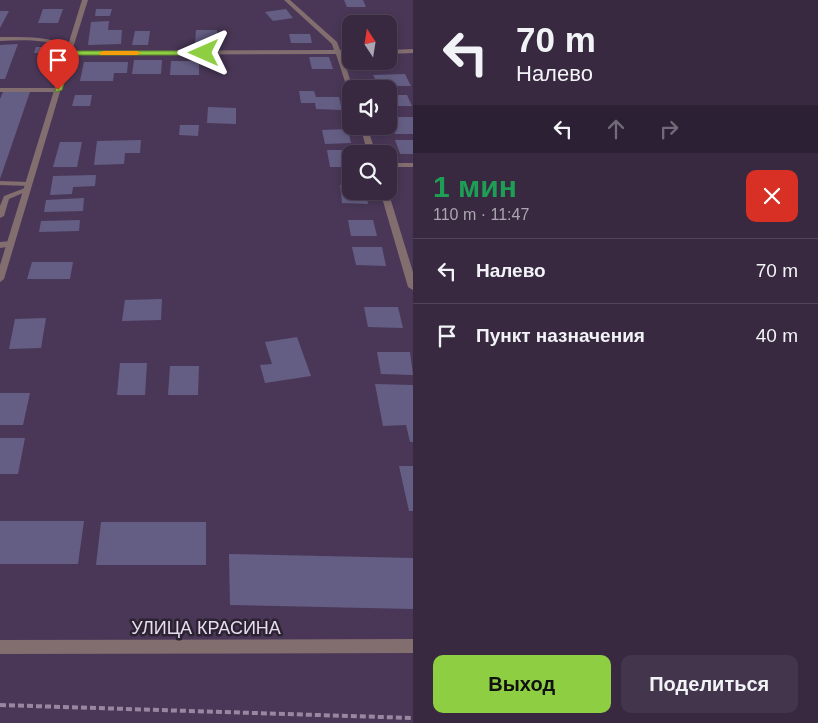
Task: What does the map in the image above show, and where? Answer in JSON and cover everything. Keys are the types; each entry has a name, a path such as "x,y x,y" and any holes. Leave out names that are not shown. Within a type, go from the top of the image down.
{"street":[{"path":"0,279 85,0"},
{"path":"287,0 335,42 347,80"},
{"path":"398,52 413,51"},
{"path":"69,53 342,52"},
{"path":"397,165 413,165"},
{"path":"387,200 413,288"},
{"name":"УЛИЦА КРАСИНА","path":"0,647 413,646"}],"lane":[{"path":"0,39 60,43 66,46 69,53"},
{"path":"0,90 58,90"},
{"path":"0,183 28,187"},
{"path":"0,216 6,198 28,187"},
{"path":"0,244 11,244"}],"path":[{"path":"0,706 413,718"}],"building":[{"path":"344,0 363,0 366,7 347,7"},
{"path":"43,9 63,9 58,23 38,23"},
{"path":"96,9 112,9 110,16 95,16"},
{"path":"286,9 293,18 273,21 265,12"},
{"path":"0,11 9,11 0,28"},
{"path":"109,21 108,30 122,30 121,44 88,45 91,22"},
{"path":"196,30 217,30 217,40 212,40 212,44 195,44"},
{"path":"135,31 150,31 148,45 132,45"},
{"path":"289,34 310,34 312,43 291,43"},
{"path":"18,44 5,79 0,79 0,45"},
{"path":"36,47 46,47 45,53 34,53"},
{"path":"309,57 329,57 333,69 312,69"},
{"path":"134,60 162,60 161,74 132,74"},
{"path":"171,61 199,61 199,75 170,75"},
{"path":"84,62 128,62 127,73 114,73 113,81 80,81"},
{"path":"405,74 411,86 397,86 397,80 376,80 373,75"},
{"path":"299,91 314,91 316,97 339,97 342,110 316,109 315,103 301,103"},
{"path":"3,92 30,92 0,179 0,99"},
{"path":"75,95 92,95 90,106 72,106"},
{"path":"397,95 407,95 412,106 397,106"},
{"path":"208,107 236,108 236,124 207,123"},
{"path":"397,117 413,117 413,134 397,134"},
{"path":"180,125 199,125 198,136 179,135"},
{"path":"342,129 342,135 349,135 351,143 325,144 322,130"},
{"path":"141,140 140,153 125,153 124,164 94,165 97,141"},
{"path":"395,140 413,140 413,154 400,154"},
{"path":"60,142 82,142 77,167 53,167"},
{"path":"327,150 342,150 342,167 330,167"},
{"path":"96,175 95,186 73,187 72,194 50,195 53,176"},
{"path":"340,185 342,185 342,200 367,200 368,204 342,203"},
{"path":"84,198 83,211 44,212 46,200"},
{"path":"80,220 79,231 39,232 41,221"},
{"path":"348,220 373,220 377,236 351,236"},
{"path":"352,247 382,247 386,266 356,265"},
{"path":"32,262 73,262 70,279 27,279"},
{"path":"162,299 161,320 122,321 125,300"},
{"path":"364,307 398,307 403,328 368,327"},
{"path":"46,318 41,348 9,349 15,319"},
{"path":"297,337 311,376 265,383 260,365 272,364 265,342"},
{"path":"377,352 410,352 413,375 381,374"},
{"path":"120,363 147,363 145,395 117,395"},
{"path":"170,366 199,366 198,395 168,395"},
{"path":"375,384 413,385 413,442 410,442 406,425 383,426"},
{"path":"0,393 30,393 23,425 0,425"},
{"path":"0,438 25,438 18,474 0,474"},
{"path":"399,466 413,466 413,511 409,511"},
{"path":"0,521 84,521 78,564 0,564"},
{"path":"101,522 206,522 206,565 96,565"},
{"path":"229,554 413,558 413,609 230,605"}],"slow traffic":[{"path":"103,53 137,53"}],"route":[{"path":"58,90 69,53 204,53"}]}
